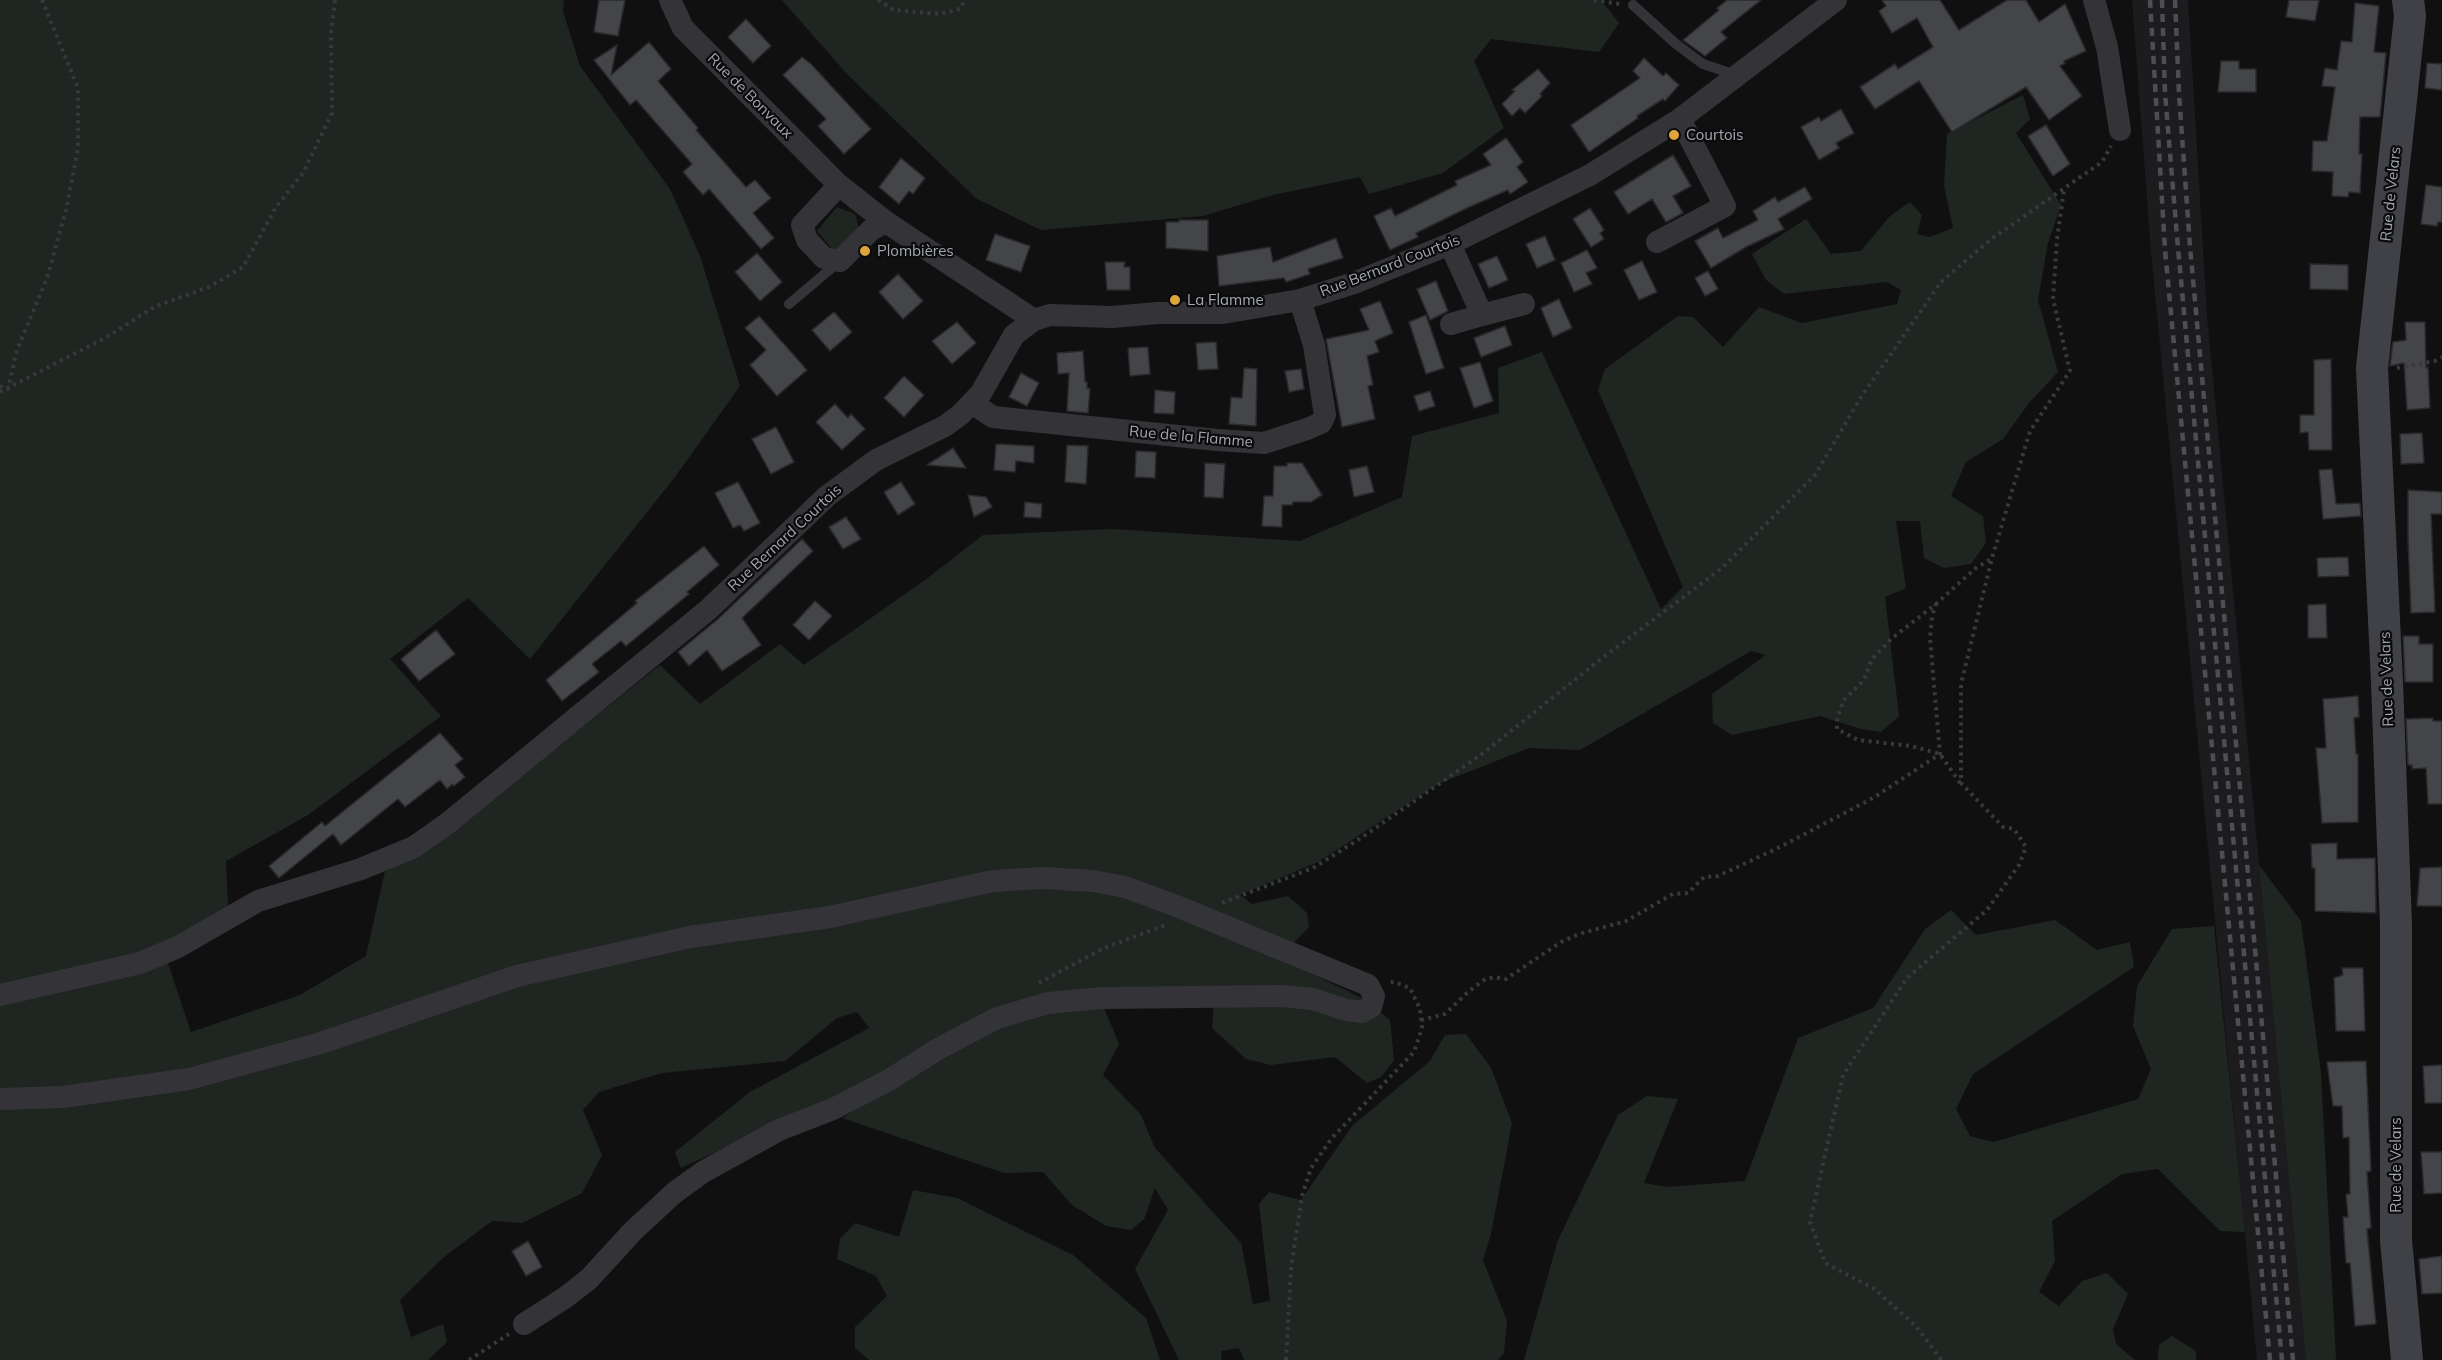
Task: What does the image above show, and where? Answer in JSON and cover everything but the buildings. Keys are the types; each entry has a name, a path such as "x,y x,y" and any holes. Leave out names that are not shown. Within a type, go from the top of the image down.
{"main road":[{"name":"Rue de Velars","path":"2407,1360 2396,1240 2396,926 2372,368 2410,16 2408,0"}],"street":[{"name":"Rue de Bonvaux","path":"670,0 683,28 839,185 886,222 1034,320"},
{"name":"Rue Bernard Courtois","path":"0,995 140,963 178,947 258,901 361,869 414,847 448,823 709,609 827,496 876,460 945,426 981,393 1014,335 1034,320 1050,315 1112,317 1158,313 1223,313 1300,300 1354,283 1450,244 1590,175 1680,119 1836,0"},
{"path":"2094,0 2107,47 2120,130"},
{"path":"1657,242 1725,206 1680,119"},
{"path":"839,185 802,225 807,240 824,258 840,261 871,230 886,222"},
{"path":"1450,244 1482,315"},
{"name":"Rue de la Flamme","path":"972,403 993,417 1264,443 1308,429 1321,423 1325,415 1314,345 1300,300"},
{"path":"1451,324 1524,304"},
{"path":"0,1099 63,1097 189,1079 321,1043 517,976 573,965 654,944 830,917 988,882 1044,878 1093,881 1125,887 1368,985 1374,996 1371,1007 1362,1012 1346,1010 1313,999 1282,996 1102,998 1048,1003 997,1018 938,1049 880,1085 833,1109 779,1130 703,1172 674,1193 633,1231 589,1279 524,1324"}],"lane":[{"path":"1633,5 1676,44 1703,64 1736,75"},
{"path":"789,304 840,261"}],"path":[{"path":"8,389 17,350 47,278 66,210 78,149 78,88 42,0"},
{"path":"0,393 105,338 156,306 209,287 243,267 276,207 303,173 332,113 331,33 335,0"},
{"path":"878,0 894,10 940,14 960,9 964,0"},
{"path":"1594,0 1633,5"},
{"path":"1032,987 1104,948 1313,868 1361,838 1482,754 1601,659 1722,568 1815,475 1861,397 1941,282 1990,240 2102,162 2120,130"},
{"path":"1961,783 1961,684 1992,558 2030,431 2070,372 2053,299 2057,239 2064,189"},
{"path":"2372,368 2405,368 2436,361 2442,357"},
{"path":"0,386 8,389"},
{"path":"1940,754 1911,746 1858,740 1837,729 1837,720 1843,701 1864,680 1872,659 1891,639 1936,604 1976,568 1992,558"},
{"path":"1936,604 1932,616 1930,638 1940,754 1961,783 2002,827 2014,829 2026,847 2019,865 1987,910 1907,978 1843,1075 1810,1222 1825,1263 1873,1288 1916,1326 1941,1360"},
{"path":"1421,1020 1445,1014 1484,980 1494,977 1506,979 1561,942 1579,934 1626,921 1673,894 1688,893 1704,877 1718,876 1778,848 1874,798 1940,754"},
{"path":"1286,1360 1291,1269 1302,1196 1311,1168 1332,1138 1414,1052 1422,1028 1420,1009 1410,988 1394,982 1368,985"},
{"path":"469,1360 524,1324"}],"shaded area":[{"path":"0,0 564,0 563,11 580,66 670,189 700,256 740,386 675,477 530,659 468,598 390,659 441,716 308,815 226,861 228,908 163,948 191,1032 300,995 366,956 385,871 455,829 660,665 700,704 780,644 804,665 925,580 983,535 1112,529 1300,541 1402,497 1412,436 1499,413 1498,368 1542,352 1661,609 1683,587 1598,390 1605,369 1678,316 1693,317 1723,347 1759,307 1802,323 1897,304 1901,290 1887,282 1784,294 1766,280 1752,254 1806,219 1831,254 1861,251 1890,216 1910,202 1922,215 1917,234 1930,237 1953,228 1944,186 1947,134 2023,95 2030,119 2016,133 2061,205 2048,243 2038,300 2058,372 2029,403 2003,439 1966,462 1951,496 1983,516 1986,543 1971,564 1944,568 1924,558 1920,521 1896,521 1906,588 1885,597 1899,716 1881,732 1861,729 1820,716 1732,735 1713,723 1712,694 1766,655 1751,651 1580,750 1529,748 1438,784 1318,862 1240,895 1252,904 1288,896 1307,913 1309,927 1279,958 1360,997 1390,1020 1394,1060 1381,1077 1367,1083 1335,1057 1271,1065 1246,1059 1212,1028 1215,989 1016,1002 846,1092 681,1168 675,1152 750,1092 869,1028 857,1012 837,1018 785,1061 662,1073 599,1092 583,1110 602,1155 582,1193 522,1223 492,1221 444,1257 400,1300 411,1337 443,1324 447,1342 428,1360 0,1360"},
{"path":"782,0 1601,0 1619,23 1599,52 1491,39 1474,61 1504,128 1443,173 1369,194 1360,177 1273,195 1203,216 1041,230 977,199 848,75"},
{"path":"2132,0 2188,0 2207,316 2306,1360 2257,1360 2151,251"},
{"path":"837,207 855,214 860,232 840,251 832,249 817,231"},
{"path":"2259,865 2301,921 2321,1073 2336,1360 2306,1360"},
{"path":"1951,910 1976,935 2055,920 2097,950 2130,942 2134,967 1973,1074 1956,1109 1970,1136 1994,1142 2138,1099 2151,1069 2133,1026 2137,986 2172,929 2214,926 2245,1232 2220,1231 2158,1169 2122,1174 2052,1221 2055,1261 2039,1292 2059,1306 2082,1281 2107,1273 2128,1294 2113,1329 2116,1344 2135,1360 1524,1360 1558,1240 1618,1115 1647,1096 1678,1099 1644,1183 1668,1187 1745,1181 1798,1038 1873,1008 1925,929"},
{"path":"1104,1008 1119,1044 1103,1075 1141,1115 1155,1148 1241,1243 1253,1304 1270,1301 1259,1204 1269,1192 1301,1200 1353,1125 1430,1061 1445,1035 1466,1034 1491,1068 1512,1123 1491,1234 1483,1260 1507,1321 1504,1353 1498,1360 1244,1360 1239,1348 1222,1351 1221,1360 1179,1360 1135,1269 1168,1210 1155,1188 1144,1219 1131,1230 1106,1226 1072,1205 1043,1172 1004,1173 842,1118 966,1041 1033,1015"},
{"path":"913,1190 957,1198 1073,1255 1146,1318 1160,1360 869,1360 855,1348 855,1327 887,1296 876,1276 837,1259 840,1239 855,1223 899,1237"},
{"path":"2172,1336 2196,1351 2196,1360 2158,1360 2159,1345"}],"railway":[{"path":"2150,0 2165,250 2270,1360"},
{"path":"2162,0 2165,93 2178,248 2282,1360"},
{"path":"2175,0 2190,247 2293,1360"}],"place":[{"name":"Courtois","path":"1674,135"},
{"name":"Plombières","path":"865,251"},
{"name":"La Flamme","path":"1175,300"}]}
